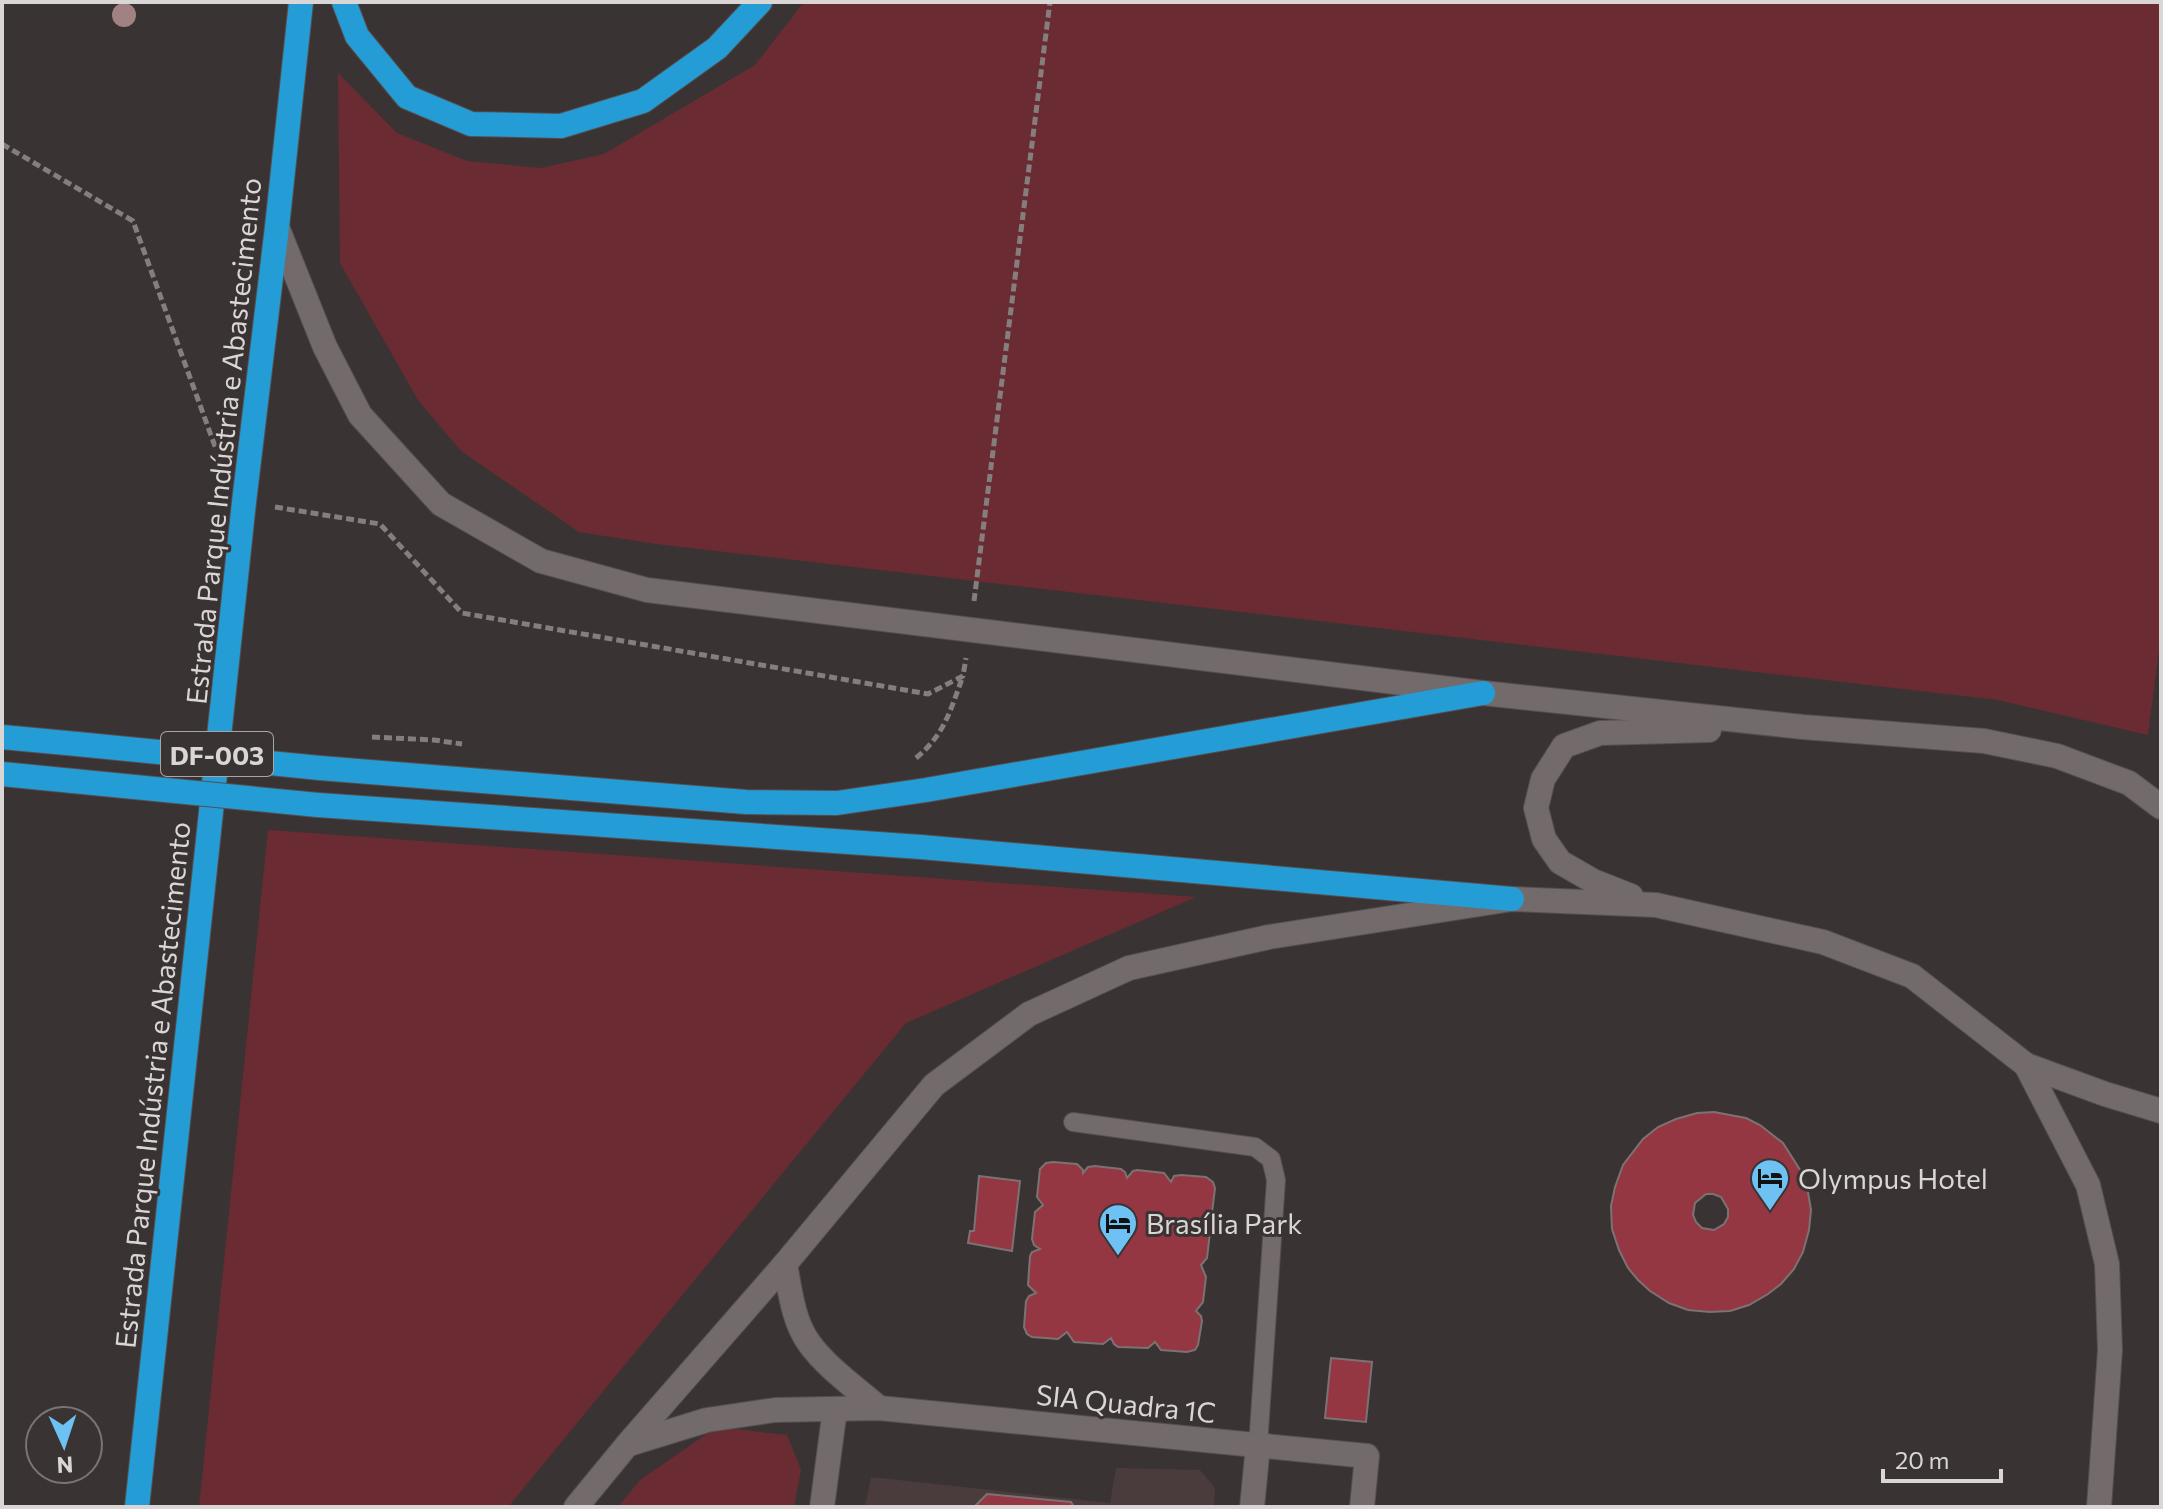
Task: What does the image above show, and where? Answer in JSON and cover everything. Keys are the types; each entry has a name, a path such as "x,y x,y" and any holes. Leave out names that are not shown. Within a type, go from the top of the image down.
{"highway":[{"name":"Estrada Parque Indústria e Abastecimento","path":"137,1507 244,502 301,2"},
{"path":"344,2 357,36 407,97 471,124 561,126 643,101 717,48 760,2"},
{"path":"2,737 320,768 746,802 837,803 1483,693"},
{"path":"2,774 318,805 921,847 1512,899"}],"main road":[{"path":"277,227 325,347 360,415 441,504 541,561 647,590 1483,693 1803,727 1984,741 2057,756 2129,783 2161,807"},
{"path":"1803,727 1600,733 1564,746 1543,779 1536,808 1544,839 1560,862 1593,881 1656,905 1823,942 1912,976 2026,1065 2161,1111"},
{"path":"576,1507 934,1085 1029,1014 1129,968 1269,937 1512,899 1656,905"},
{"path":"2026,1065 2088,1185 2107,1264 2110,1350 2099,1507"},
{"path":"785,1264 794,1311 808,1342 879,1408"},
{"name":"SIA Quadra 1C","path":"627,1445 707,1420 775,1410 879,1408 1367,1456 1362,1507"},
{"path":"822,1507 835,1409"},
{"path":"1252,1507 1258,1446"}],"lane":[{"path":"1073,1122 1255,1147 1271,1159 1276,1180 1258,1446"}],"path":[{"path":"909,764 932,745 947,720 963,676 1050,2"},
{"path":"2,144 133,221 218,455"},
{"path":"244,502 380,524 462,613 928,694 963,676"},
{"path":"363,738 465,744"}],"shaded area":[{"path":"804,2 2161,2 2161,634 2148,735 1998,700 656,544 579,532 461,451 418,400 340,263 338,73 397,133 467,161 541,168 604,154 755,65"},
{"path":"268,830 1196,897 906,1023 508,1507 199,1507"},
{"path":"717,1427 787,1435 801,1470 794,1507 618,1507 640,1480"},
{"path":"1116,1468 1200,1470 1215,1488 1214,1507 865,1507 871,1477 1110,1503"}],"building":[{"name":"Olympus Hotel","path":"1714,1112 1746,1118 1783,1143 1802,1173 1811,1210 1803,1252 1794,1269 1768,1294 1730,1311 1688,1310 1650,1291 1628,1268 1612,1229 1611,1206 1623,1165 1643,1139 1658,1127 1697,1113","holes":["1706,1194 1721,1197 1728,1209 1724,1224 1714,1230 1702,1228 1693,1215 1695,1203"]},
{"name":"Brasília Park","path":"1046,1163 1077,1164 1083,1173 1088,1167 1095,1166 1121,1169 1127,1178 1137,1170 1164,1173 1171,1182 1174,1176 1181,1175 1206,1177 1213,1182 1212,1213 1206,1222 1210,1232 1207,1258 1201,1265 1206,1277 1203,1302 1196,1311 1202,1321 1195,1350 1161,1350 1155,1342 1148,1348 1118,1347 1111,1338 1103,1344 1074,1342 1067,1332 1058,1339 1027,1334 1024,1327 1026,1301 1036,1293 1028,1285 1030,1256 1040,1249 1032,1239 1035,1212 1043,1205 1037,1197 1040,1169"},
{"path":"979,1176 1020,1181 1012,1251 968,1243 970,1231 974,1231"},
{"path":"1331,1358 1372,1362 1366,1422 1325,1418"},
{"path":"987,1494 1071,1502 1074,1507 974,1507"}],"place":[{"name":"Olympus Hotel","path":"1770,1212"},
{"name":"Brasília Park","path":"1118,1257"}]}
